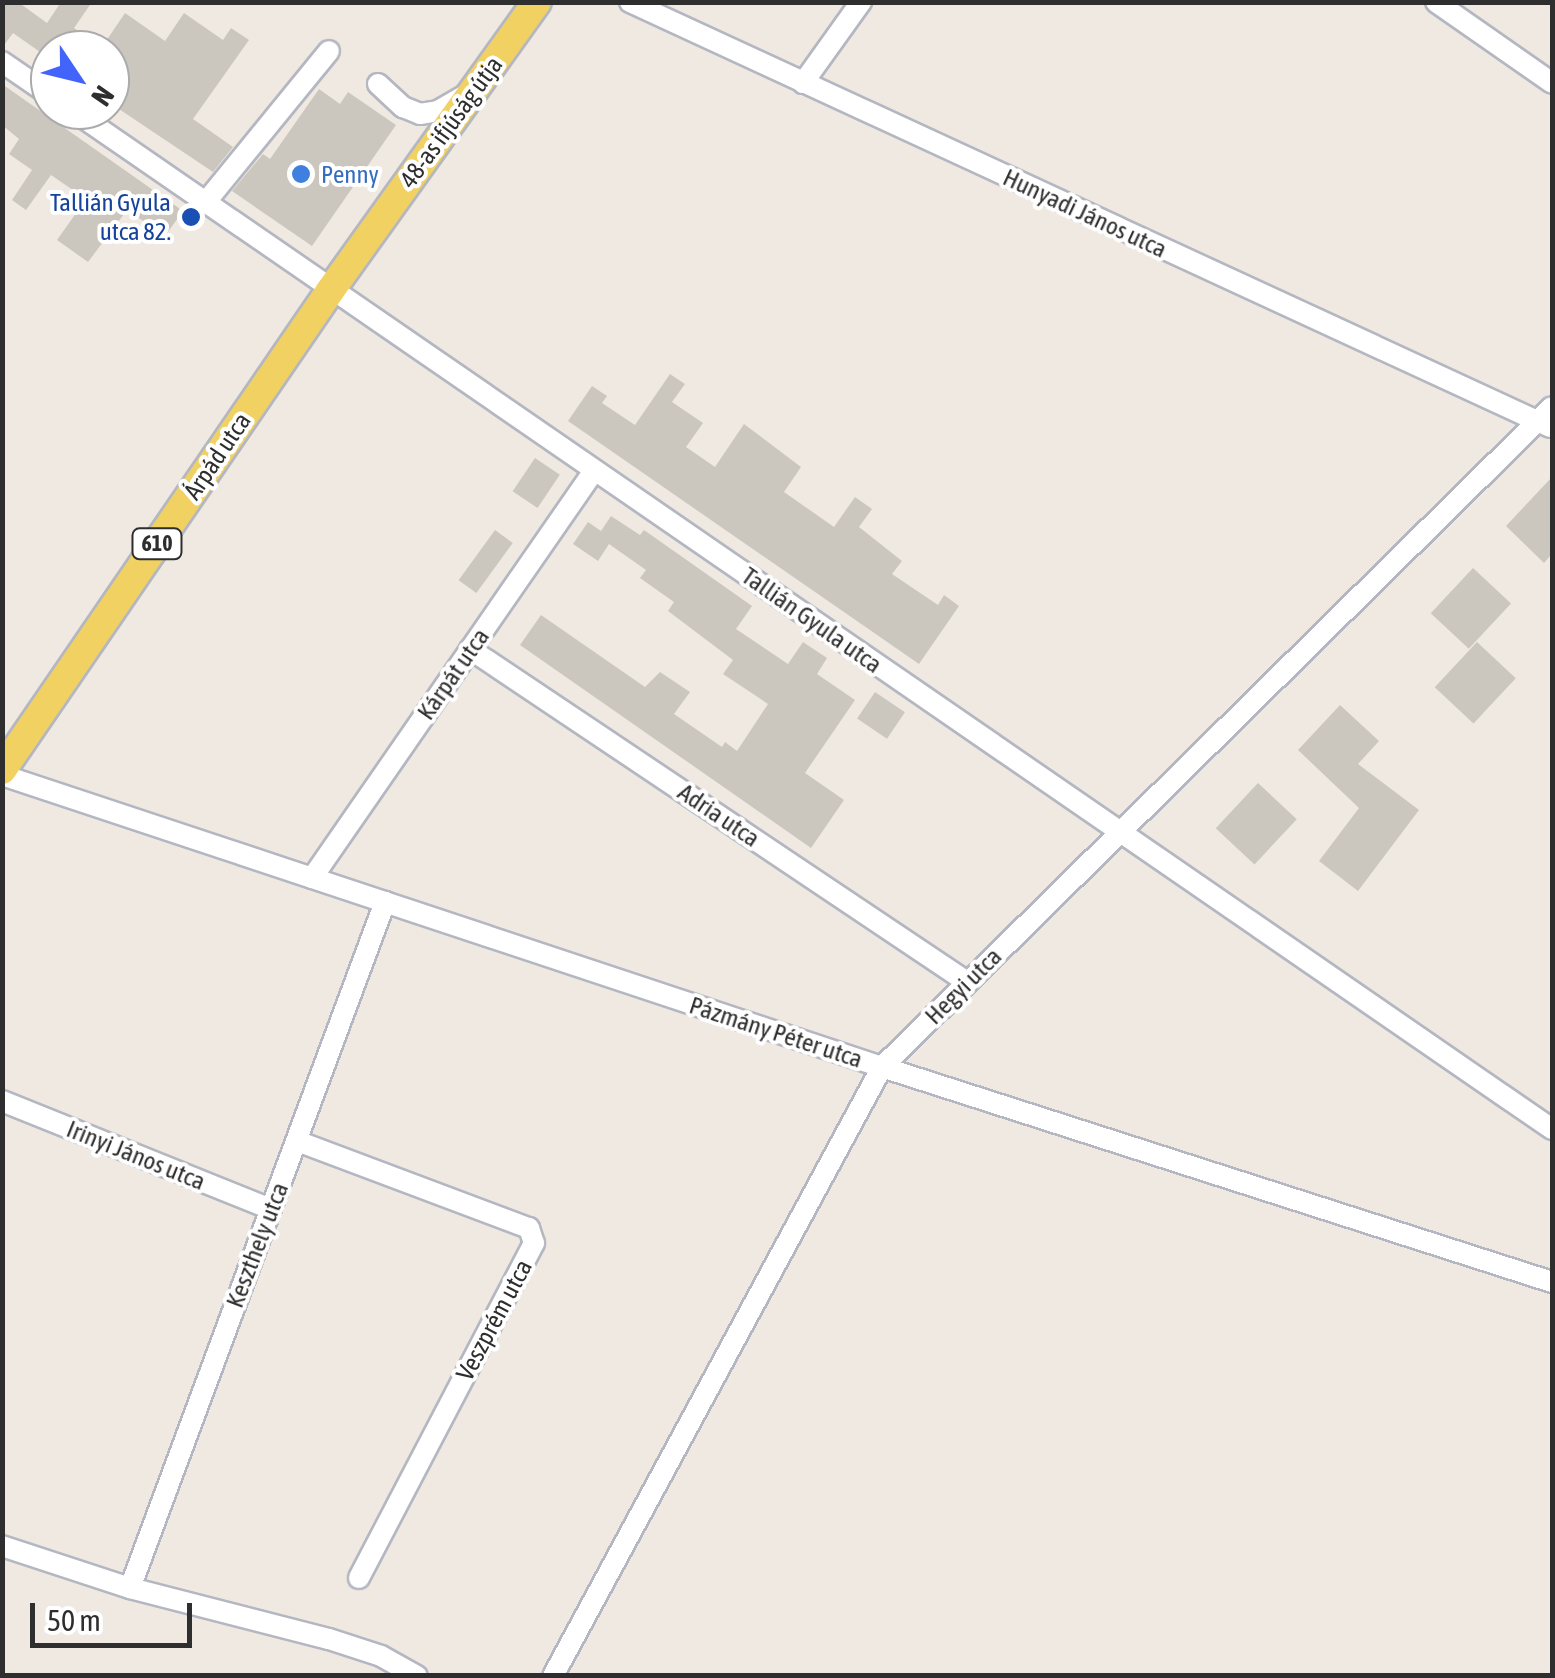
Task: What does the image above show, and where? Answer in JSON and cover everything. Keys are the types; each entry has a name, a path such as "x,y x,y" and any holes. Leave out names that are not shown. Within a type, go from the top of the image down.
{"main road":[{"name":"48-as ifjúság útja","path":"330,290 537,2"},
{"name":"Árpád utca","path":"2,773 330,290"}],"street":[{"name":"Hunyadi János utca","path":"630,2 1548,419"},
{"path":"803,83 861,2"},
{"path":"1436,2 1552,83"},
{"path":"205,203 330,51"},
{"path":"2,62 30,81"},
{"path":"378,84 403,107 420,114 438,111 473,90"},
{"name":"Tallián Gyula utca","path":"101,130 1552,1130"},
{"name":"Hegyi utca","path":"553,1676 882,1067 1118,830 1548,419"},
{"name":"Kárpát utca","path":"312,878 594,470"},
{"name":"Adria utca","path":"470,648 967,982"},
{"name":"Pázmány Péter utca","path":"2,773 882,1067 1552,1282"},
{"name":"Keszthely utca","path":"130,1588 385,902"},
{"name":"Irinyi János utca","path":"2,1101 270,1209"},
{"name":"Veszprém utca","path":"297,1141 529,1228 534,1243 359,1578"},
{"path":"2,1546 130,1588 382,1656 417,1676"}],"building":[{"path":"2,2 18,2 47,23 61,2 92,2 74,28 77,30 30,30 30,45 13,33 2,48"},
{"path":"125,13 165,41 184,13 223,40 231,28 249,40 193,119 233,147 213,172 130,116 130,30 114,30"},
{"path":"2,84 30,104 30,130 68,130 183,211 165,236 127,210 88,262 57,240 86,199 51,175 26,210 12,200 32,170 9,154 19,139 2,125"},
{"name":"Penny","path":"319,89 340,104 348,92 396,125 312,246 232,191 263,154 270,159"},
{"path":"670,374 685,384 672,402 703,423 686,447 715,467 744,424 801,467 784,492 834,527 855,497 872,509 859,527 902,561 892,574 938,605 944,595 959,606 919,664 568,421 592,386 607,396 602,403 635,425"},
{"path":"535,458 560,475 538,508 513,491"},
{"path":"1552,477 1552,554 1544,563 1506,526"},
{"path":"611,516 640,535 644,530 752,606 736,629 788,664 803,642 827,658 817,674 855,700 805,773 844,800 811,848 520,645 541,615 645,687 660,672 690,692 674,714 722,747 725,742 737,751 768,704 723,674 733,660 668,611 674,602 640,578 646,570 609,544 598,561 573,544 588,522 601,531"},
{"path":"495,530 513,543 476,593 459,580"},
{"path":"1473,568 1511,603 1469,649 1431,613"},
{"path":"1477,642 1516,678 1473,723 1435,687"},
{"path":"875,692 905,712 887,739 857,719"},
{"path":"1340,705 1379,741 1358,764 1419,810 1358,891 1319,861 1359,808 1298,750"},
{"path":"1258,783 1297,819 1254,864 1216,828"}],"place":[{"name":"Penny","path":"301,174"},
{"name":"Tallián Gyula utca 82.","path":"191,217"}]}
